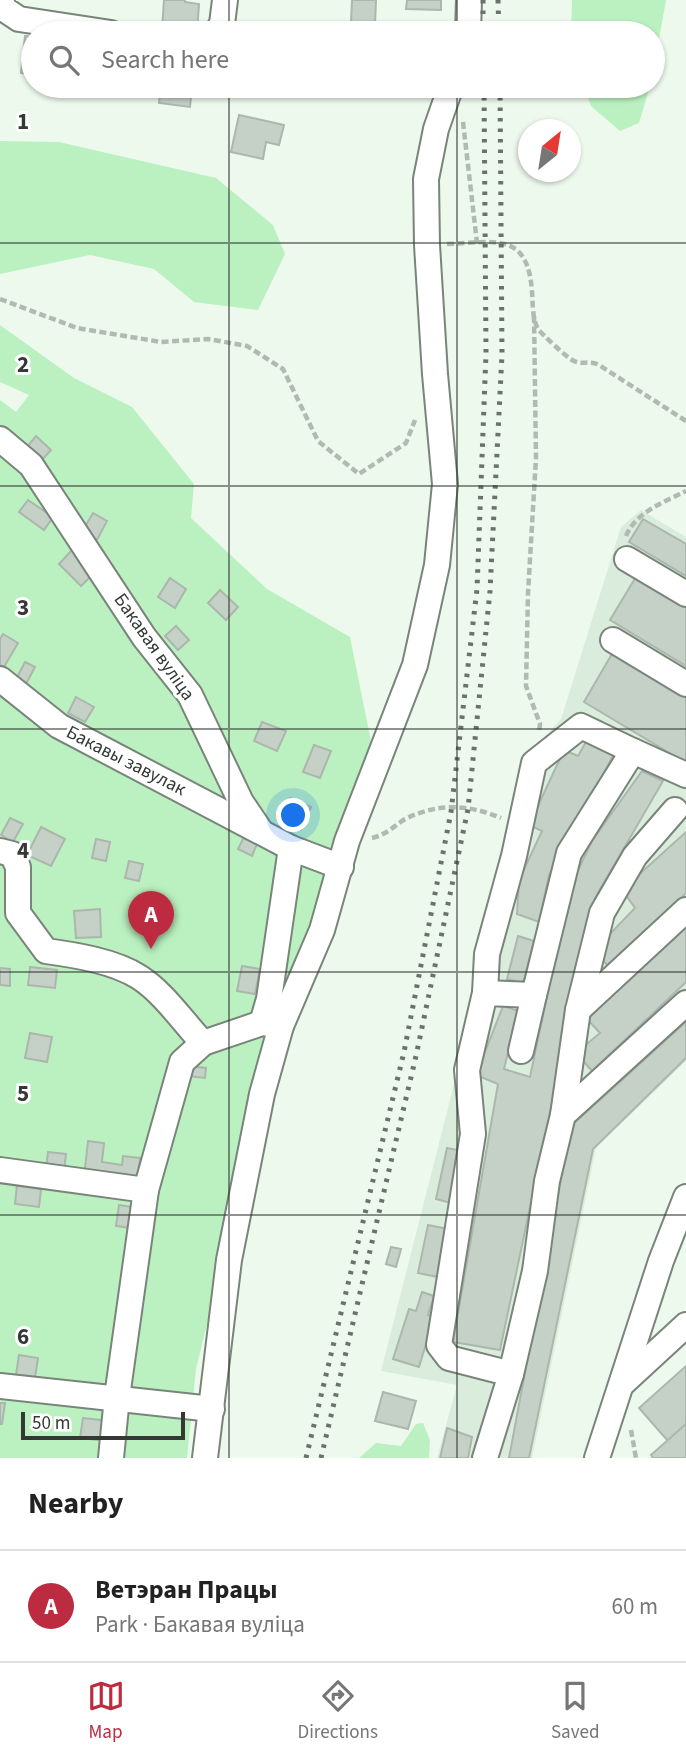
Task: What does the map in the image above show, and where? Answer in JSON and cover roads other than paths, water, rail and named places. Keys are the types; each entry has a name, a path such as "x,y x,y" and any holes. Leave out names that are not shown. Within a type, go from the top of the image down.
{"street":[{"path":"1,0 4,9 19,19 32,21"},
{"path":"222,21 225,0"},
{"path":"468,21 469,0"},
{"path":"111,1458 146,1189 182,1062 203,1043 272,1025 322,930 347,841 415,665 437,565 445,484 427,245 426,179 436,129 448,98"},
{"name":"Бакавая вуліца","path":"0,439 31,465 144,637 190,695 242,802 260,830 292,848 341,867"},
{"path":"627,559 686,594"},
{"path":"614,640 686,684"},
{"name":"Бакавы завулак","path":"0,679 59,726 260,830"},
{"path":"511,1374 449,1358 439,1345 473,1135 467,1070 485,993 487,954 514,856 534,763 581,726 686,775"},
{"path":"521,1051 569,853 633,751"},
{"path":"485,1458 511,1374 535,1271 547,1181 563,1115 578,1010 602,913 635,856 674,810"},
{"path":"205,1458 229,1260 262,1094 272,1025 269,999 292,848"},
{"path":"0,852 12,854 18,867 18,913 46,951 90,958 139,977 203,1043"},
{"path":"578,1010 686,910"},
{"path":"485,993 534,995"},
{"path":"563,1115 686,1003"},
{"path":"0,1170 146,1189"},
{"path":"597,1458 661,1261 686,1197"},
{"path":"621,1384 686,1325"},
{"path":"0,1387 117,1397 212,1409"}],"railway":[{"path":"483,0 483,21"},
{"path":"498,0 499,21"},
{"path":"306,1458 404,1052 451,812 477,589 486,353 484,98"},
{"path":"321,1458 416,1056 468,809 490,591 502,354 500,98"}],"place":[{"name":"Ветэран Працы","path":"151,949"}]}
